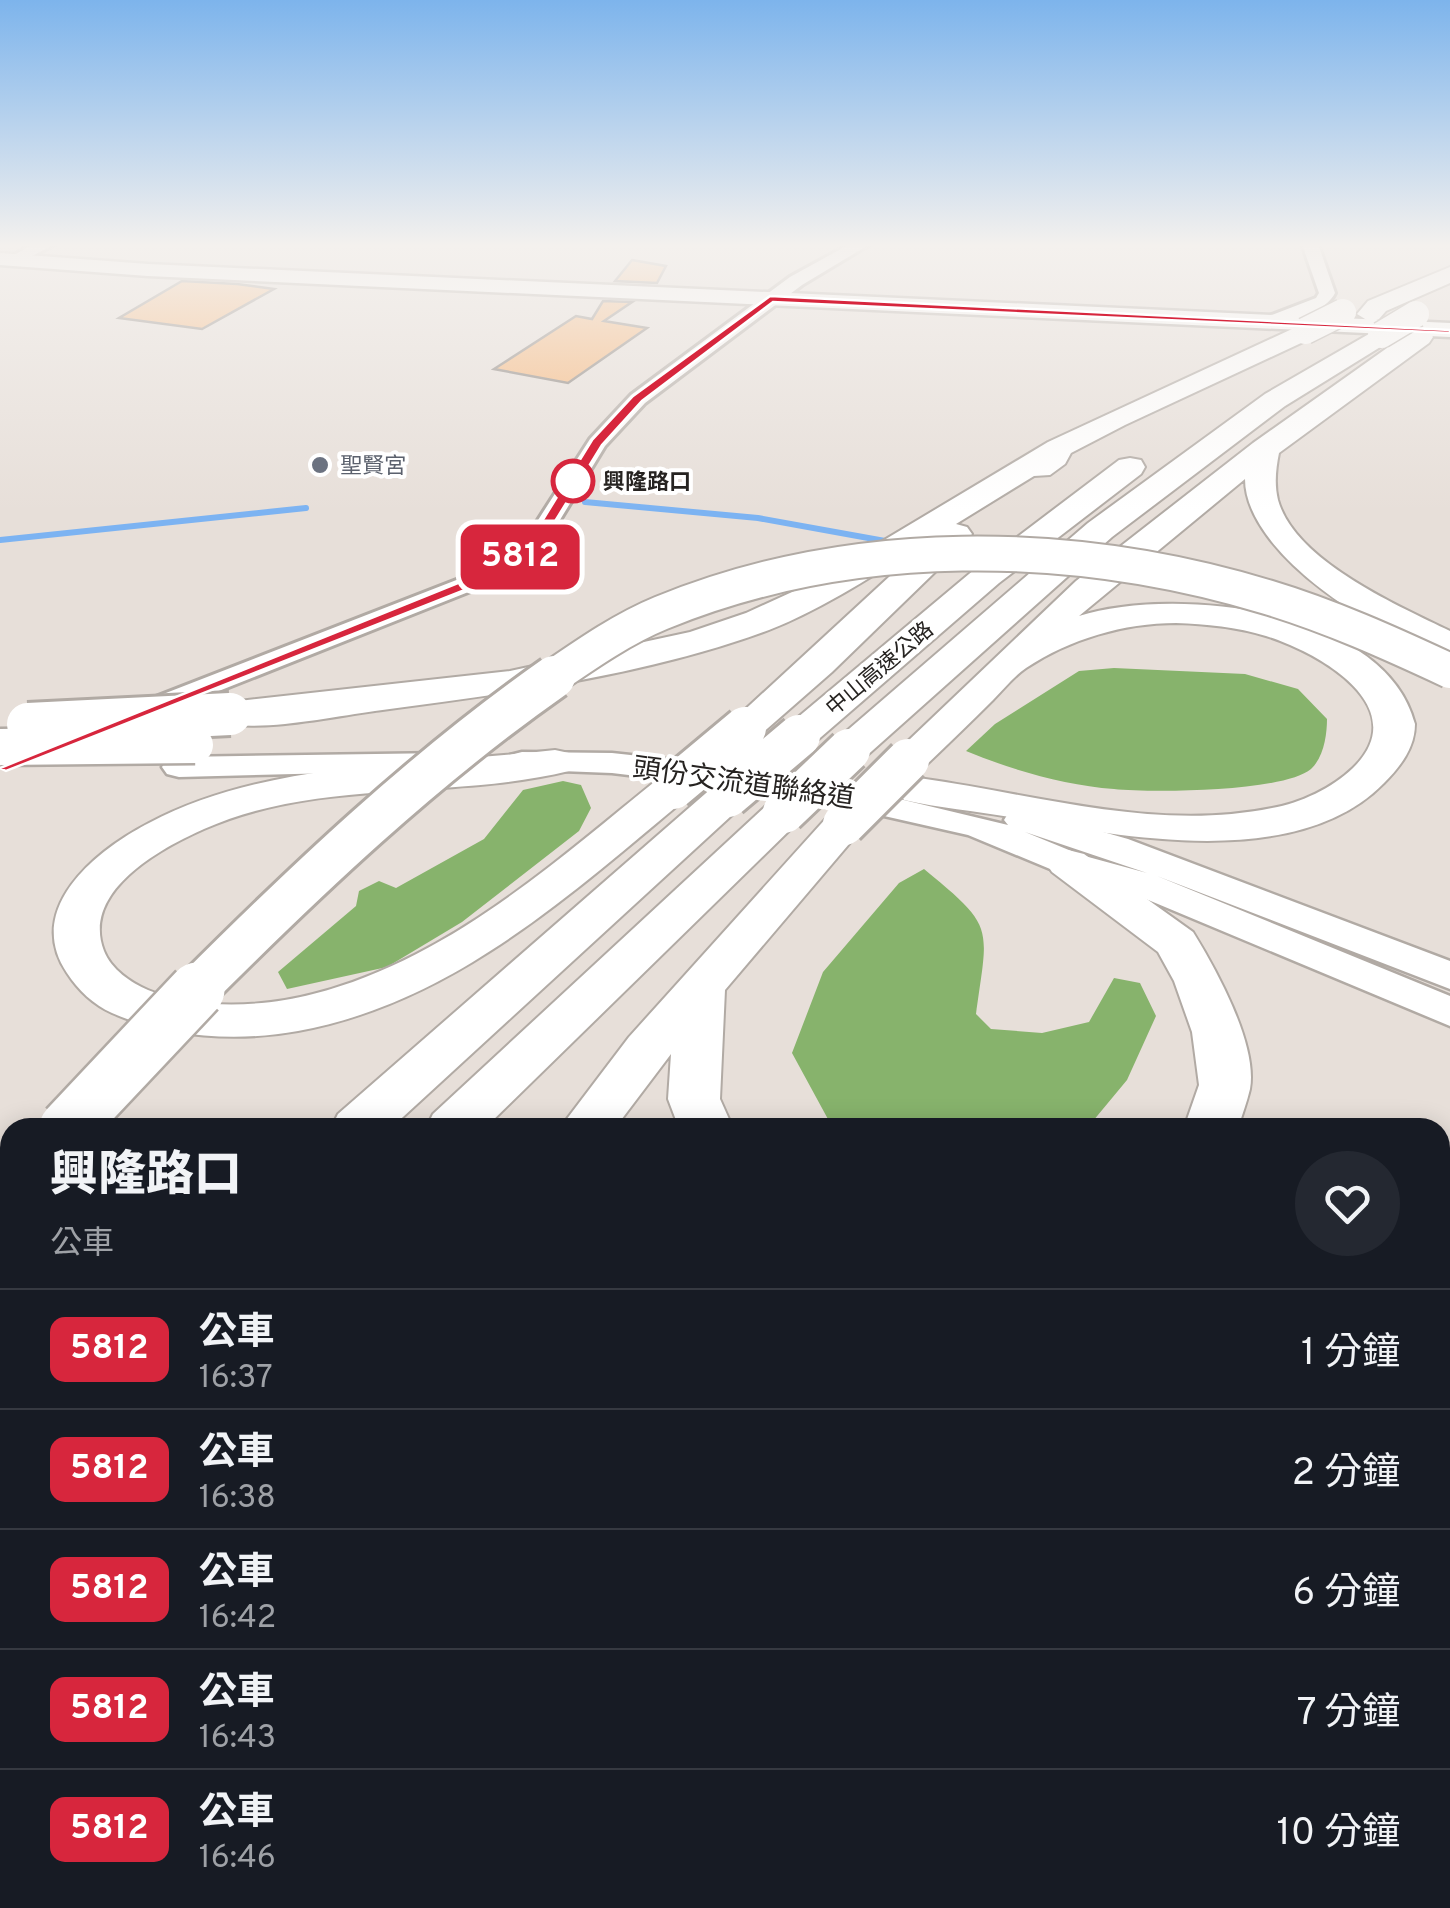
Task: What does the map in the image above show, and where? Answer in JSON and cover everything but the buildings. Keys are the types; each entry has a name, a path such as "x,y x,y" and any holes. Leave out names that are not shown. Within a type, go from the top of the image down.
{"highway":[{"path":"10,732 230,714 510,682 698,642 759,621 826,589 1041,456 1311,333"},
{"name":"中山高速公路","path":"368,1118 728,796 988,576 1318,333"},
{"name":"中山高速公路","path":"463,1118 848,750 1100,530 1362,333"},
{"path":"594,1118 668,1024 844,824 914,776 1018,658 1088,588 1264,449 1421,333"},
{"path":"556,762 324,788 212,811 149,840 101,876 78,915 73,934 78,953 90,972 128,1001 170,1012 246,1018 313,1011 402,980 496,930 673,788 819,664 977,513 1054,458 1059,448"},
{"path":"1264,449 1260,483 1263,504 1291,546 1342,585 1450,645"},
{"path":"75,1118 116,1070 327,860 459,745 566,668 629,629 740,585 829,566 927,557 1040,558 1147,569 1294,604 1404,646 1450,671"},
{"path":"914,776 1086,821 1195,829 1282,819 1320,807 1364,784 1390,752 1395,724 1382,694 1343,660 1272,626 1231,618 1140,614 1074,630 1018,658"},
{"path":"1068,863 1176,943 1198,981 1217,1032 1225,1084 1214,1118"},
{"path":"701,991 694,1099 702,1118"}],"main road":[{"name":"頭份交流道聯絡道","path":"10,732 187,756 630,764 787,782 980,828 1068,863 1135,881 1450,1012"},
{"name":"頭份交流道聯絡道","path":"0,768 187,756 628,744 744,753 914,776 1114,847 1450,976"}],"street":[{"path":"0,768 503,570 534,546 597,443 638,399 725,333"}],"green space":[{"path":"1114,668 1245,674 1298,689 1327,719 1322,752 1311,769 1296,777 1247,786 1157,791 1057,780 966,751 995,724 1079,671"},
{"path":"563,781 581,785 591,808 579,831 462,922 387,967 287,989 278,972 356,906 359,891 379,881 396,888 484,839 523,790"},
{"path":"924,869 975,917 984,945 976,1014 991,1029 1042,1033 1089,1022 1114,978 1140,983 1156,1016 1127,1080 1095,1118 827,1118 792,1053 823,972 899,883"}],"waterway":[{"path":"585,502 758,518 885,541"},
{"path":"0,540 306,508"}],"bus line":[{"name":"5812","path":"0,768 503,570 534,546 597,443 638,399 724,333"}],"place":[{"name":"聖賢宮","path":"320,465"},
{"name":"興隆路口","path":"573,481"}]}
